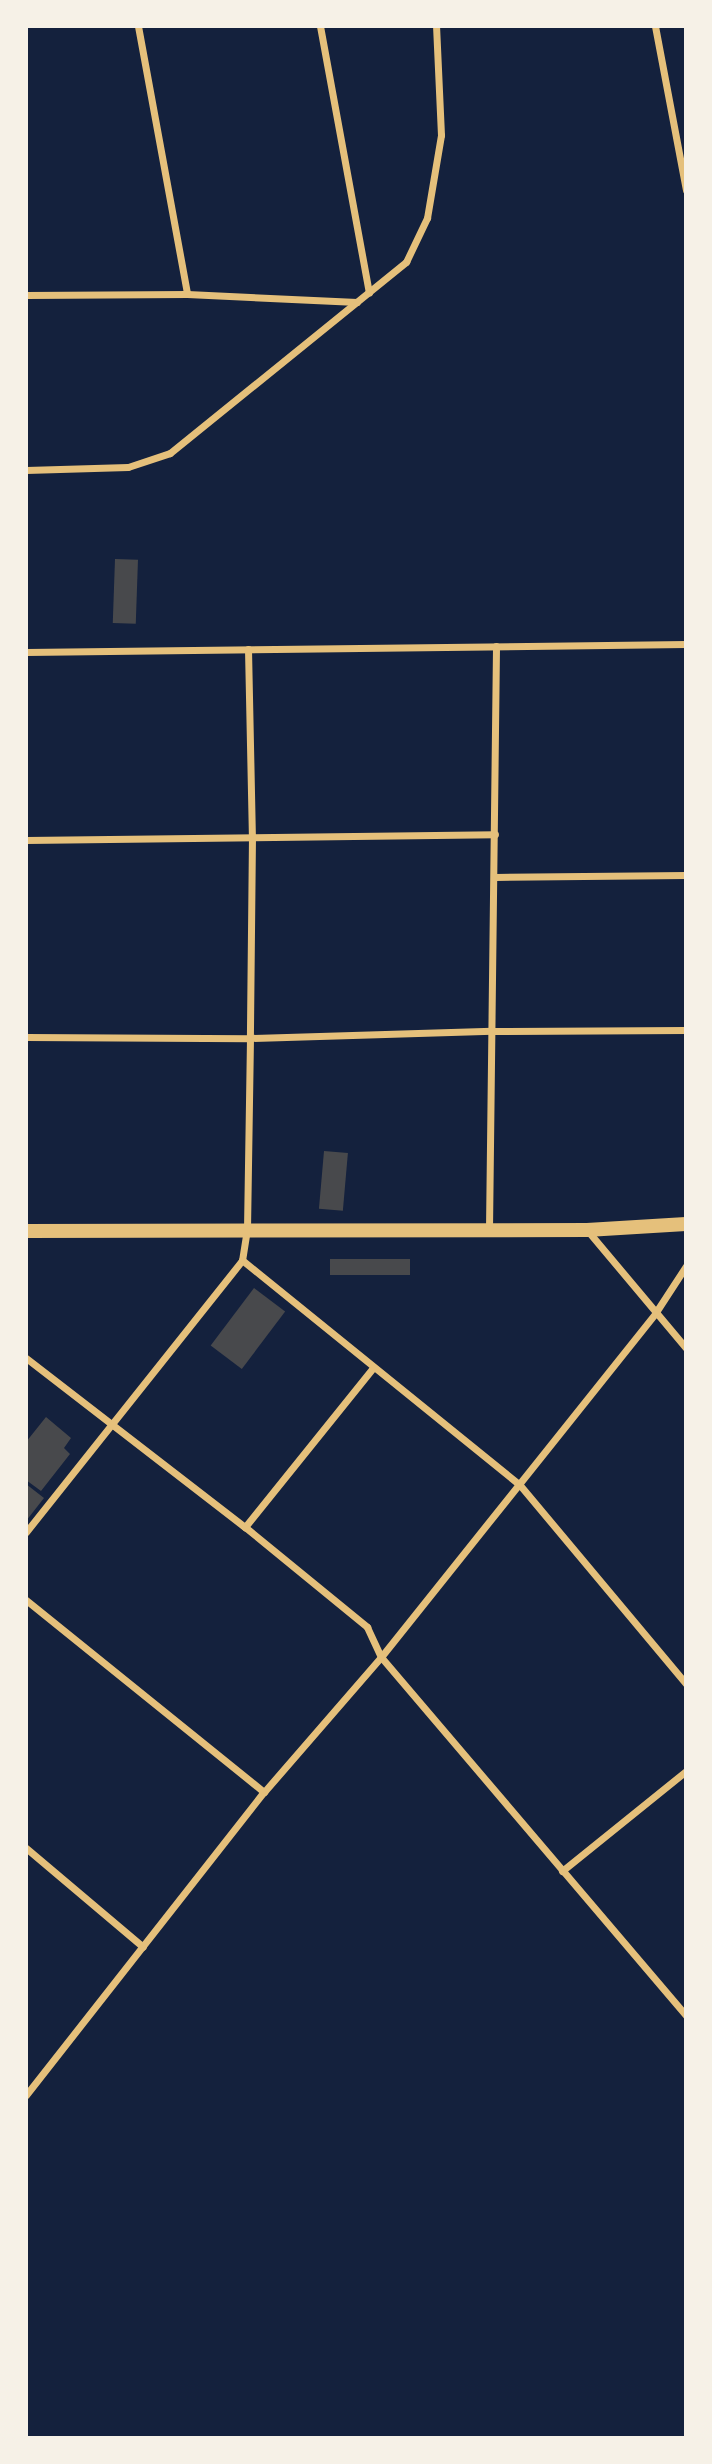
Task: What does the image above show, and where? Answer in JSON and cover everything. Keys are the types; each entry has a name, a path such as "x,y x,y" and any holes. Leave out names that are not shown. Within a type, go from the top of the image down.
{"main road":[{"path":"26,1231 587,1230 686,1224"}],"street":[{"path":"138,26 187,294"},
{"path":"320,26 369,293"},
{"path":"26,470 128,467 170,453 406,262 427,218 441,135 436,26"},
{"path":"655,26 686,190"},
{"path":"26,295 187,294 357,303"},
{"path":"26,652 686,644"},
{"path":"489,1230 496,646"},
{"path":"26,1532 242,1260 247,1229 252,836 248,649"},
{"path":"26,840 495,834"},
{"path":"495,877 686,875"},
{"path":"26,1037 250,1038 492,1031 686,1030"},
{"path":"587,1230 686,1348"},
{"path":"242,1260 519,1484 686,1685"},
{"path":"26,2095 264,1792 381,1657 656,1312 686,1266"},
{"path":"26,1358 245,1527 367,1628 381,1657 686,2017"},
{"path":"245,1527 373,1368"},
{"path":"26,1600 264,1792"},
{"path":"562,1871 686,1771"},
{"path":"26,1848 143,1947"}],"building":[{"path":"115,559 138,560 136,624 113,623"},
{"path":"324,1151 348,1153 343,1211 319,1209"},
{"path":"330,1259 410,1259 410,1275 330,1275"},
{"path":"254,1288 285,1311 242,1369 211,1346"},
{"path":"46,1417 71,1438 64,1448 70,1454 41,1491 26,1480 26,1442"},
{"path":"26,1484 44,1498 26,1521"}]}
